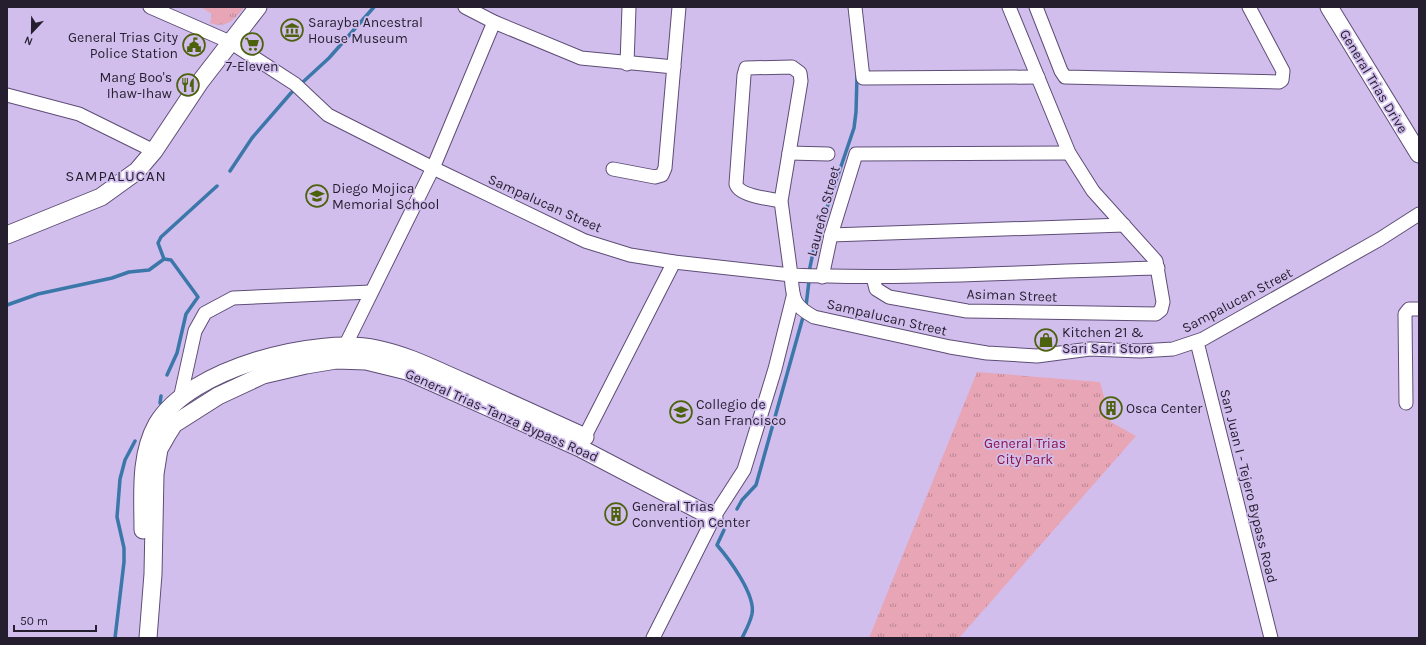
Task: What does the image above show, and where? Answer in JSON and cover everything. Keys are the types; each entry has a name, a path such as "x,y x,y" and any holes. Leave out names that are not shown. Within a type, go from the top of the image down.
{"main road":[{"path":"7,235 101,197 137,171 154,151 188,98 258,7"},
{"name":"General Trias Drive","path":"1329,7 1419,154"},
{"name":"General Trias–Tanza Bypass Road","path":"136,638 142,574 143,474 148,445 158,424 170,407 206,382 236,368 275,354 317,346 346,344 377,349 412,359 582,442 714,518"},
{"name":"General Trias–Tanza Bypass Road","path":"148,638 153,574 155,474 159,449 174,424 186,415 218,396 263,375 336,360 366,361 407,371 582,442"}],"street":[{"name":"Sampalucan Street","path":"150,7 230,42 294,84 328,115 433,168 585,241 630,255 674,262 822,277 873,277 1158,268"},
{"path":"465,7 494,22 581,58 627,64 674,67"},
{"path":"627,64 629,7"},
{"path":"613,169 655,177 662,175 667,161 679,7"},
{"path":"855,7 863,78 1038,77"},
{"path":"1009,7 1069,153 1093,191 1154,256 1158,268"},
{"path":"1036,7 1061,71 1065,77 1279,82 1282,80 1283,71 1249,7"},
{"path":"346,344 433,168 494,22"},
{"path":"653,638 714,518 744,470 775,369 793,297 781,201 801,81 800,73 792,67 746,68 744,75 736,184 737,188 742,193 781,201"},
{"path":"7,95 79,114 154,151"},
{"path":"789,153 828,154"},
{"name":"Laureño Street","path":"822,277 831,235 856,154 1069,153"},
{"name":"Sampalucan Street","path":"793,297 803,311 828,321 950,347 987,353 1037,356 1090,349 1147,351 1173,349 1197,342 1380,239 1419,214"},
{"path":"831,235 1124,225"},
{"path":"582,442 674,262"},
{"name":"Asiman Street","path":"873,277 876,289 889,297 967,311 1156,314 1162,310 1164,302 1158,268"},
{"path":"180,399 195,331 205,313 233,298 371,292"},
{"path":"1406,403 1405,314 1409,309 1419,309"},
{"name":"San Juan I - Tejero Bypass Road","path":"1197,342 1271,638"}],"green space":[{"path":"201,7 244,7 230,22 216,25 210,23 212,14"},
{"name":"General Trias City Park","path":"977,372 1100,382 1111,422 1136,436 959,638 869,638"}],"waterway":[{"path":"230,171 252,138 291,93 329,58 374,7"},
{"path":"809,272 815,243 854,128 857,76"},
{"path":"164,259 158,243 161,237 217,186"},
{"path":"7,305 38,294 112,278 129,272 149,270 164,259 171,260 198,297 186,314 177,353 167,375"},
{"path":"806,306 809,281"},
{"path":"737,509 742,500 756,485 803,317"},
{"path":"160,403 161,396"},
{"path":"115,638 124,562 124,548 117,517 120,479 125,460 135,441"},
{"path":"724,530 717,545 728,559 746,588 752,606 752,614 742,638"}],"place":[{"name":"Sarayba Ancestral House Museum","path":"292,30"},
{"name":"7-Eleven","path":"252,44"},
{"name":"General Trias City Police Station","path":"194,45"},
{"name":"Mang Boo's Ihaw-Ihaw","path":"188,85"},
{"name":"Diego Mojica Memorial School","path":"317,196"},
{"name":"Kitchen 21 & Sari Sari Store","path":"1046,340"},
{"name":"Osca Center","path":"1111,408"},
{"name":"Collegio de San Francisco","path":"681,412"},
{"name":"General Trias Convention Center","path":"616,514"}],"district":[{"name":"SAMPALUCAN","path":"116,176"}]}
